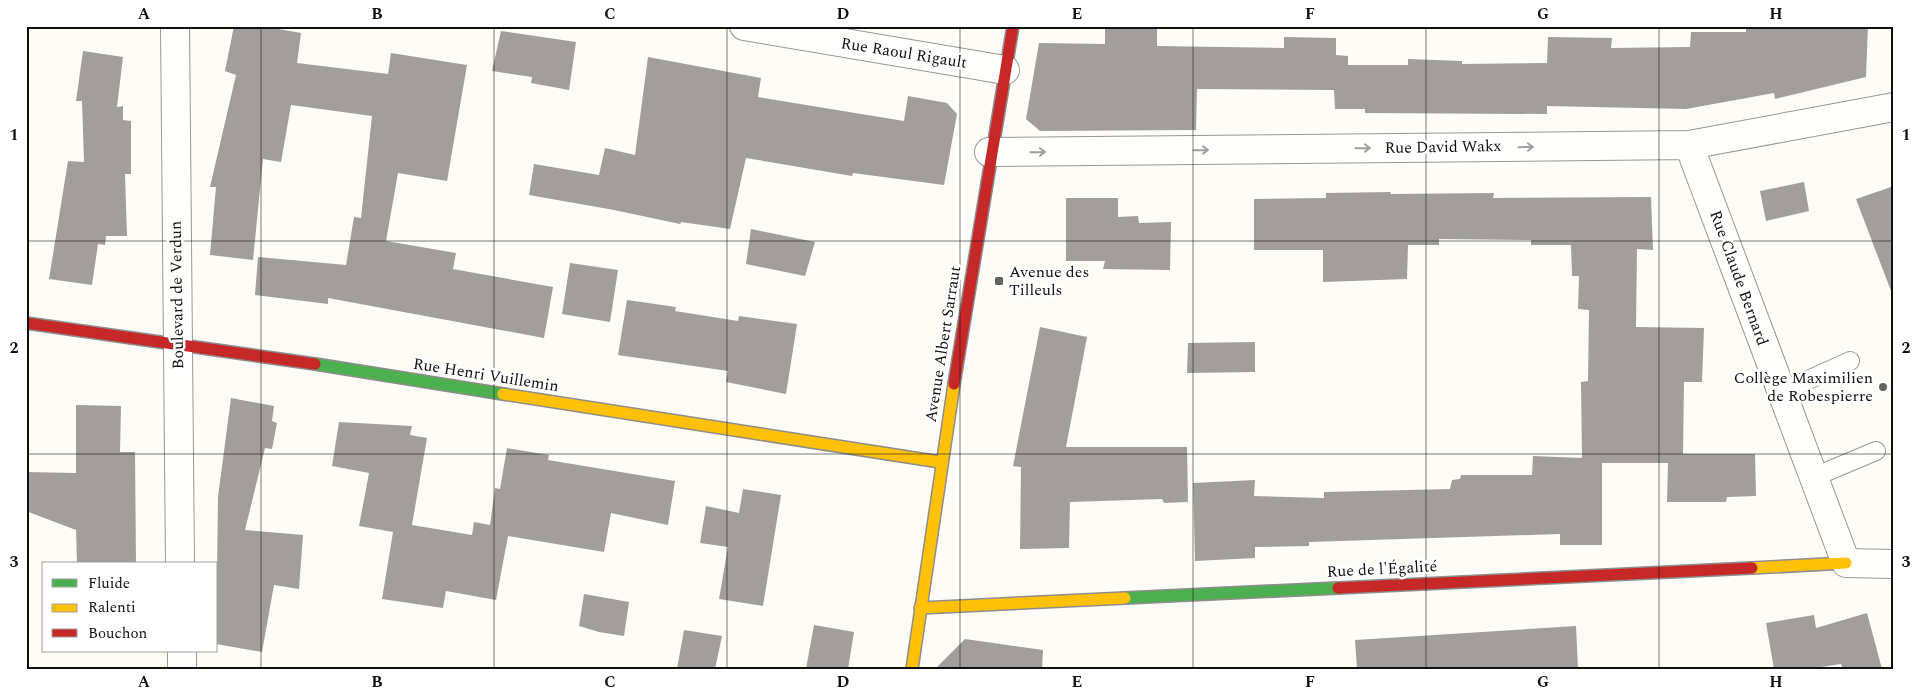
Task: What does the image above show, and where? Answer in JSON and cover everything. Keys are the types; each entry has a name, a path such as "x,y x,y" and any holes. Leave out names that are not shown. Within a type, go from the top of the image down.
{"street":[{"name":"Boulevard de Verdun","path":"175,26 180,562"},
{"name":"Rue Raoul Rigault","path":"744,26 1005,70"},
{"name":"Avenue Albert Sarraut","path":"912,669 940,462 990,152 1013,26"},
{"name":"Rue David Wakx","path":"990,152 1689,145 1894,107"},
{"name":"Rue Claude Bernard","path":"1689,145 1846,563"},
{"name":"Rue Henri Vuillemin","path":"26,323 178,343 940,462"},
{"name":"Rue de l'Égalité","path":"920,608 1846,563"},
{"path":"1846,563 1894,564"},
{"path":"182,652 182,669"}],"lane":[{"path":"1782,392 1850,361"},
{"path":"1814,477 1876,451"}],"building":[{"path":"234,26 262,26 301,33 297,63 388,74 391,53 467,65 447,181 398,173 386,241 456,253 453,269 553,287 544,338 328,298 328,304 255,295 258,257 346,265 354,217 361,218 372,116 291,105 281,162 263,159 253,260 210,255 216,187 210,187 236,75 225,71"},
{"path":"1105,26 1157,26 1157,46 1284,48 1284,37 1336,38 1336,55 1348,56 1348,65 1408,65 1408,59 1462,61 1462,64 1547,63 1548,37 1612,38 1611,48 1690,47 1691,32 1746,32 1746,26 1868,26 1866,77 1775,99 1774,93 1686,109 1547,106 1547,114 1365,113 1365,109 1335,109 1334,90 1197,89 1196,130 1040,131 1026,119 1039,43 1105,44"},
{"path":"501,31 576,42 569,90 531,83 532,77 492,71"},
{"path":"83,51 123,57 117,107 123,106 123,120 131,121 131,174 125,174 127,236 106,236 105,245 98,244 92,285 49,279 68,161 84,162 82,101 76,101"},
{"path":"648,57 761,78 758,97 904,121 908,96 947,103 957,114 944,185 853,173 852,176 746,158 730,229 681,222 680,224 529,195 534,164 599,175 605,148 635,155"},
{"path":"1804,182 1809,211 1766,221 1760,191"},
{"path":"1894,186 1894,290 1891,291 1856,199"},
{"path":"1391,192 1390,194 1494,193 1493,198 1651,197 1653,250 1637,249 1636,327 1704,328 1702,382 1684,382 1683,454 1755,454 1756,496 1727,497 1726,502 1667,502 1668,463 1602,463 1602,545 1560,545 1560,534 1309,542 1309,546 1255,547 1255,558 1195,561 1193,483 1255,480 1254,496 1324,498 1324,492 1450,489 1452,480 1460,479 1461,475 1532,475 1533,456 1582,458 1581,382 1588,381 1589,310 1578,309 1579,276 1572,276 1571,245 1531,245 1531,240 1439,239 1439,245 1408,245 1407,279 1323,282 1323,250 1254,250 1254,199 1326,198 1326,193"},
{"path":"1066,198 1118,198 1118,217 1138,216 1139,223 1171,222 1170,270 1103,269 1105,261 1066,261"},
{"path":"751,229 815,242 805,276 746,264"},
{"path":"570,263 618,270 610,322 562,314"},
{"path":"627,300 676,307 675,311 738,321 739,316 797,324 786,394 726,382 728,371 618,355"},
{"path":"1040,327 1087,337 1066,447 1187,447 1188,502 1164,503 1162,499 1070,502 1069,548 1020,549 1021,467 1013,466"},
{"path":"1255,342 1255,372 1187,373 1188,343"},
{"path":"231,398 274,406 272,421 277,423 272,449 265,448 245,530 303,535 299,589 274,585 262,652 218,644 218,497"},
{"path":"76,405 121,406 120,452 135,452 136,562 77,562 76,530 26,511 26,472 76,473"},
{"path":"339,422 412,426 410,435 427,438 412,525 472,535 474,522 490,525 495,488 500,489 507,448 549,455 548,460 675,481 668,525 611,513 604,552 508,536 496,600 446,591 443,608 382,599 393,532 359,526 369,473 332,466"},
{"path":"743,489 781,495 763,606 719,599 728,547 700,543 706,506 739,513"},
{"path":"584,594 629,602 624,636 599,632 579,626"},
{"path":"1867,613 1882,669 1843,669 1841,664 1808,669 1774,669 1766,623 1814,615 1816,628"},
{"path":"814,625 854,632 848,669 806,669"},
{"path":"1576,626 1578,669 1357,669 1355,640"},
{"path":"684,630 722,636 715,669 677,669"},
{"path":"965,639 1043,650 1042,669 935,669"}],"traffic: fast":[{"path":"315,364 503,394"},
{"path":"1125,598 1338,588"}],"traffic: slow":[{"path":"912,669 954,384"},
{"path":"503,394 940,462"},
{"path":"1752,568 1846,563"},
{"path":"920,608 1125,598"}],"traffic: jam":[{"path":"954,384 1013,26"},
{"path":"26,323 315,364"},
{"path":"1338,588 1752,568"}],"place":[{"name":"Avenue des Tilleuls","path":"999,281"},
{"name":"Collège Maximilien de Robespierre","path":"1883,387"}]}
